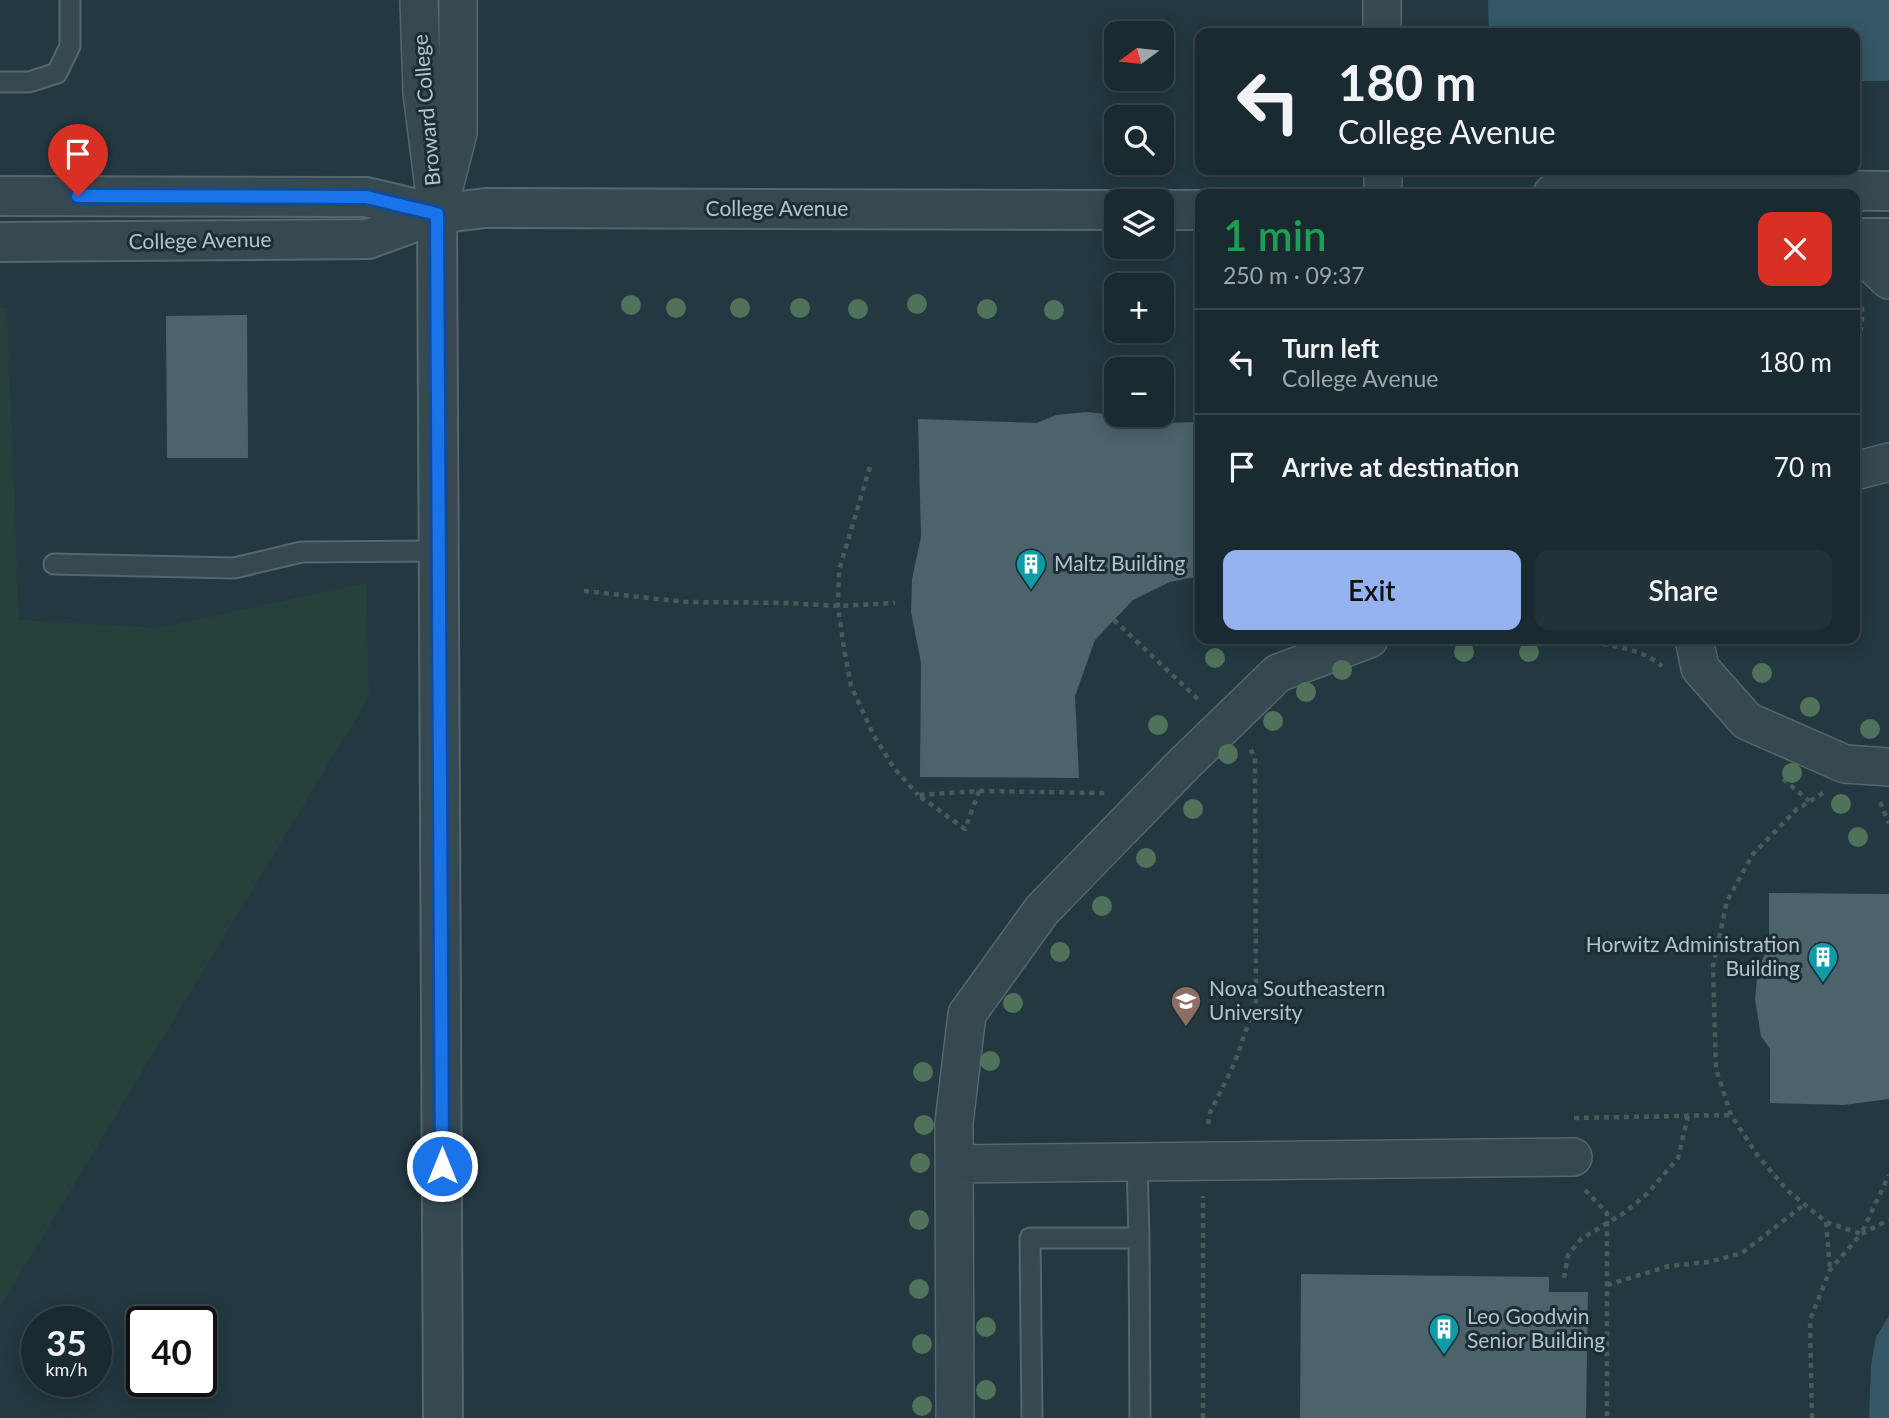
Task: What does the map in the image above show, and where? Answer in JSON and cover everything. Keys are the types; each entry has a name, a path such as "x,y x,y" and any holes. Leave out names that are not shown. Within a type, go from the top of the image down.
{"street":[{"name":"Broward College","path":"419,0 422,93 437,214"},
{"name":"Broward College","path":"437,214 458,133 458,0"},
{"path":"1382,0 1382,28"},
{"path":"1860,191 1889,191"},
{"name":"College Avenue","path":"0,196 366,197 437,214"},
{"name":"College Avenue","path":"0,242 368,239 437,214 485,208 1104,210"},
{"path":"1174,210 1195,210"},
{"path":"437,214 443,1418"},
{"path":"1860,237 1889,237"},
{"path":"1860,257 1870,261 1875,289"},
{"path":"1860,470 1889,462"},
{"path":"955,1418 954,1123 967,1014 1042,910 1224,724 1278,673 1376,644"},
{"path":"1694,644 1700,668 1747,721 1845,764 1889,767"},
{"path":"954,1164 1573,1157"}],"lane":[{"path":"0,82 29,82 57,73 70,46 70,0"},
{"path":"54,564 234,568 302,552 439,551"},
{"path":"1137,1162 1140,1418"},
{"path":"1032,1418 1030,1238 1139,1238"}],"path":[{"path":"1860,332 1875,289"},
{"path":"870,467 839,570 838,606 851,686 874,736 894,768 918,796 965,829 979,791"},
{"path":"584,591 687,602 838,606 895,603"},
{"path":"1114,620 1224,724 1247,742 1255,758 1256,1001 1235,1062 1210,1113 1203,1162 1203,1418"},
{"path":"1607,644 1655,660 1664,668"},
{"path":"1782,777 1809,801"},
{"path":"1829,789 1797,810 1753,854 1727,901 1713,966 1716,1069 1731,1115 1758,1156 1787,1190 1826,1222 1861,1234 1889,1220"},
{"path":"918,796 979,791 1109,793"},
{"path":"1889,799 1879,798 1889,823"},
{"path":"1607,1418 1607,1213 1574,1178 1568,1118 1731,1115"},
{"path":"1564,1278 1567,1255 1581,1239 1624,1213 1648,1193 1678,1158 1688,1116"},
{"path":"1812,1418 1810,1320 1830,1270 1861,1234 1889,1175"},
{"path":"1607,1285 1669,1266 1709,1262 1742,1253 1805,1204"},
{"path":"1826,1222 1830,1270"}],"green space":[{"path":"0,308 7,308 19,620 158,628 366,583 369,697 0,1307"}],"water":[{"path":"1488,0 1889,0 1889,81 1860,81 1860,28 1489,28"},
{"path":"1889,1316 1889,1418 1869,1418 1871,1365 1876,1337"}],"building":[{"path":"247,315 248,458 167,458 166,316"},
{"name":"Maltz Building","path":"1086,412 1104,414 1104,427 1174,427 1174,423 1195,422 1195,577 1170,582 1133,600 1095,640 1075,696 1079,778 920,777 921,663 911,612 912,579 921,537 918,419 1037,423 1056,415"},
{"name":"Horwitz Administration Building","path":"1769,893 1889,894 1889,1099 1844,1105 1770,1103 1770,1049 1761,1036 1755,999 1758,969 1769,945"},
{"name":"Leo Goodwin Senior Building","path":"1301,1274 1549,1277 1549,1292 1588,1292 1586,1418 1300,1418"}],"place":[{"name":"Maltz Building","path":"1031,591"},
{"name":"Horwitz Administration Building","path":"1823,984"},
{"name":"Nova Southeastern University","path":"1186,1028"},
{"name":"Leo Goodwin Senior Building","path":"1444,1356"}],"route":[{"path":"78,196 366,197 437,214 442,1166"}]}
